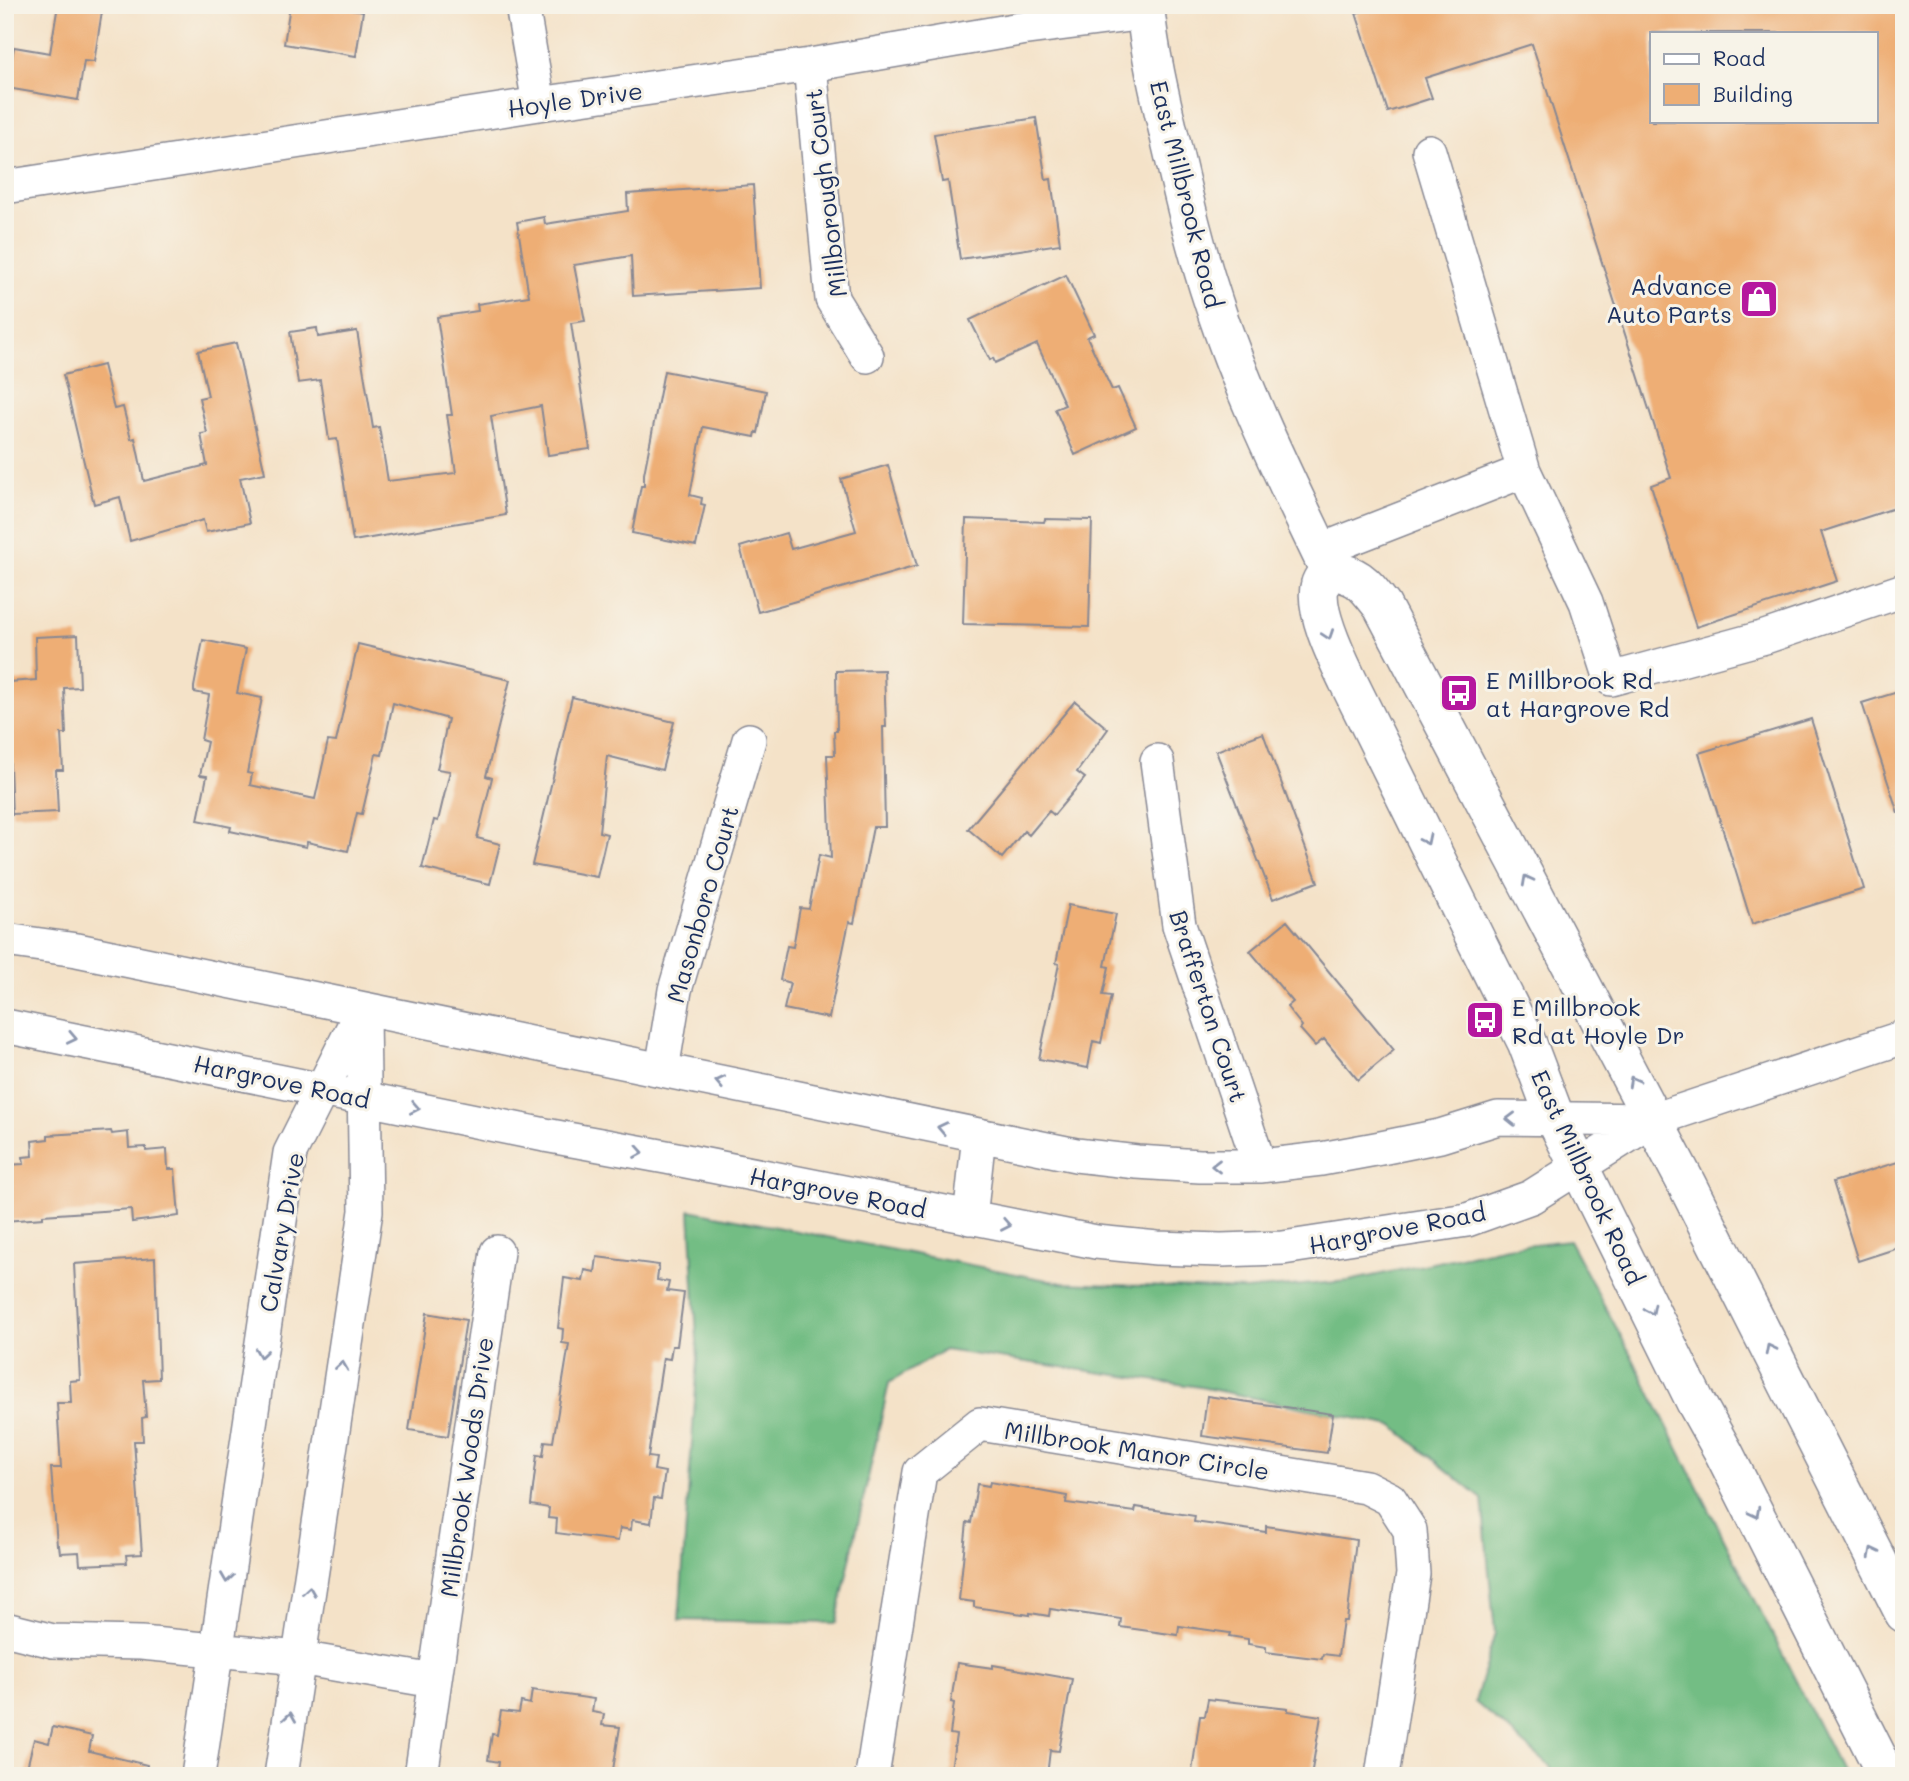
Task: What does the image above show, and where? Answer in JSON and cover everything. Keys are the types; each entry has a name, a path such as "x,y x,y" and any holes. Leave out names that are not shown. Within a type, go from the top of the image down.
{"main road":[{"name":"East Millbrook Road","path":"1145,9 1171,146 1190,226 1213,302 1261,424 1324,560 1320,586 1321,612 1328,636 1527,1043 1556,1120 1695,1401 1724,1453 1887,1776"},
{"path":"1324,560 1351,574 1366,586 1382,606 1653,1120 1904,1613"}],"street":[{"path":"523,5 539,104"},
{"name":"Hoyle Drive","path":"5,187 810,65 1145,9"},
{"name":"Millborough Court","path":"810,65 832,299 867,356"},
{"path":"1429,151 1524,471 1586,602 1611,679 1765,637 1904,590"},
{"path":"1324,560 1524,471"},
{"name":"Masonboro Court","path":"662,1070 675,990 749,740"},
{"name":"Brafferton Court","path":"1157,761 1179,925 1236,1087 1260,1166"},
{"name":"Hargrove Road","path":"5,940 77,950 1076,1155 1137,1162 1260,1166 1321,1159 1440,1136 1497,1118 1653,1120"},
{"path":"281,1776 366,1211 362,1010"},
{"name":"Calvary Drive","path":"198,1776 290,1153 362,1010"},
{"name":"Hargrove Road","path":"5,1026 1096,1242 1221,1250 1283,1248 1468,1220 1531,1197 1653,1120 1904,1037"},
{"path":"970,1218 979,1135"},
{"name":"Millbrook Woods Drive","path":"421,1776 497,1252"},
{"name":"Millbrook Manor Circle","path":"872,1776 920,1472 980,1424 1366,1487 1390,1499 1410,1530 1413,1574 1382,1776"},
{"path":"5,1629 53,1641 180,1646 299,1658 434,1681"}],"green space":[{"path":"690,1210 1062,1283 1245,1290 1349,1281 1507,1247 1569,1240 1630,1353 1844,1776 1554,1776 1550,1766 1475,1702 1495,1633 1482,1499 1393,1426 1200,1387 944,1350 889,1383 836,1623 679,1620 698,1359"}],"building":[{"path":"58,5 103,5 94,62 84,61 78,100 7,88 14,47 50,53"},
{"path":"290,5 328,5 363,11 356,56 284,44"},
{"name":"Advance Auto Parts","path":"1381,5 1904,5 1904,505 1821,532 1837,581 1696,627 1651,485 1671,478 1532,44 1425,78 1432,98 1388,112 1356,13"},
{"path":"1036,118 1046,180 1051,179 1060,244 960,259 948,181 942,182 934,134"},
{"path":"753,185 760,288 633,296 631,256 574,265 585,321 571,323 590,449 548,455 541,406 491,416 506,515 353,541 337,439 329,440 320,380 298,383 290,332 317,328 318,337 357,331 373,428 379,427 388,481 456,473 447,415 452,415 437,317 478,311 477,304 529,296 517,222 544,217 545,224 628,211 627,194"},
{"path":"1066,275 1094,334 1087,337 1112,390 1118,388 1136,427 1075,455 1055,409 1065,405 1037,344 995,363 993,358 990,360 970,320"},
{"path":"236,343 265,473 240,478 250,523 206,532 203,520 130,541 120,497 94,504 63,375 103,365 114,409 123,407 131,439 135,438 144,481 207,465 201,434 207,433 199,398 208,396 198,351"},
{"path":"664,371 766,391 755,437 703,427 690,495 702,498 701,504 705,505 696,546 632,533 641,486 644,486"},
{"path":"888,465 917,566 758,612 740,547 786,533 791,549 856,531 841,479"},
{"path":"966,519 1044,522 1045,519 1092,520 1089,627 963,624"},
{"path":"78,635 80,687 64,688 66,734 61,734 63,770 56,770 58,812 12,814 9,742 5,742 5,713 10,712 9,682 36,680 35,637"},
{"path":"203,640 246,649 237,693 262,698 247,773 252,774 250,785 315,799 328,741 336,742 358,644 510,680 486,776 492,778 477,838 500,844 490,884 422,868 434,820 438,821 450,771 437,769 448,719 393,703 382,755 376,754 362,814 357,813 348,851 307,842 306,847 230,831 231,827 198,820 207,776 200,775 207,742 201,740 209,695 194,692"},
{"path":"884,670 885,827 873,827 854,923 849,922 829,1018 784,1009 790,983 780,980 787,946 793,947 800,908 809,909 819,855 831,858 827,755 835,755 836,671"},
{"path":"1904,690 1904,813 1898,813 1862,703"},
{"path":"572,697 674,722 662,770 607,756 599,832 607,834 597,877 532,865"},
{"path":"1075,701 1108,729 1077,772 1085,778 1054,815 1049,811 1029,835 1024,831 1002,858 968,829"},
{"path":"1811,719 1864,889 1752,924 1699,753"},
{"path":"1263,733 1318,882 1273,899 1216,751"},
{"path":"1068,905 1116,914 1105,966 1109,967 1103,995 1111,996 1101,1043 1093,1041 1088,1068 1039,1059"},
{"path":"1287,921 1394,1050 1358,1080 1324,1039 1315,1046 1300,1029 1302,1026 1287,1007 1293,1002 1250,951"},
{"path":"111,1131 112,1134 128,1132 129,1148 146,1147 146,1151 167,1149 168,1169 175,1169 179,1216 132,1222 131,1209 43,1215 43,1218 5,1221 5,1165 24,1164 23,1157 33,1156 32,1141 48,1139 48,1135"},
{"path":"1904,1160 1904,1246 1858,1261 1833,1182"},
{"path":"597,1257 659,1265 657,1280 669,1282 667,1291 684,1293 677,1346 672,1346 670,1359 663,1358 648,1457 656,1458 654,1470 665,1472 661,1499 654,1498 651,1523 632,1520 631,1530 620,1528 618,1541 556,1533 557,1519 548,1518 549,1508 531,1505 537,1455 543,1456 545,1441 553,1442 569,1344 562,1343 563,1329 558,1328 564,1278 583,1281 585,1270 595,1272"},
{"path":"155,1258 159,1379 143,1380 146,1417 142,1418 143,1441 134,1441 142,1554 126,1555 127,1563 80,1565 79,1552 60,1553 57,1545 51,1468 61,1468 57,1403 71,1403 70,1381 80,1380 74,1264"},
{"path":"427,1313 466,1320 448,1436 409,1430"},
{"path":"1207,1396 1333,1414 1327,1453 1202,1436"},
{"path":"990,1482 1067,1496 1066,1503 1135,1512 1136,1507 1195,1516 1194,1522 1266,1532 1266,1526 1356,1540 1347,1621 1343,1621 1338,1656 1323,1654 1322,1659 1266,1652 1266,1647 1248,1644 1248,1639 1229,1636 1230,1633 1179,1626 1178,1635 1120,1627 1121,1619 1050,1609 1049,1616 1030,1615 974,1607 974,1602 959,1600 967,1522 971,1523 977,1484 989,1486"},
{"path":"957,1663 993,1668 993,1665 1072,1679 1059,1751 1050,1750 1047,1776 950,1776 956,1735 950,1734 954,1703 951,1702"},
{"path":"532,1690 594,1699 592,1712 604,1714 602,1725 620,1727 612,1776 497,1776 499,1762 488,1760 492,1734 497,1735 501,1711 519,1713 521,1702 530,1704"},
{"path":"1208,1699 1288,1708 1288,1711 1321,1716 1311,1776 1210,1776 1192,1771 1200,1716 1205,1716"},
{"path":"53,1727 92,1736 89,1751 147,1765 146,1776 25,1776 34,1739 49,1743"}],"place":[{"name":"Advance Auto Parts","path":"1759,299"},
{"name":"E Millbrook Rd at Hargrove Rd","path":"1459,693"},
{"name":"E Millbrook Rd at Hoyle Dr","path":"1485,1020"}]}
